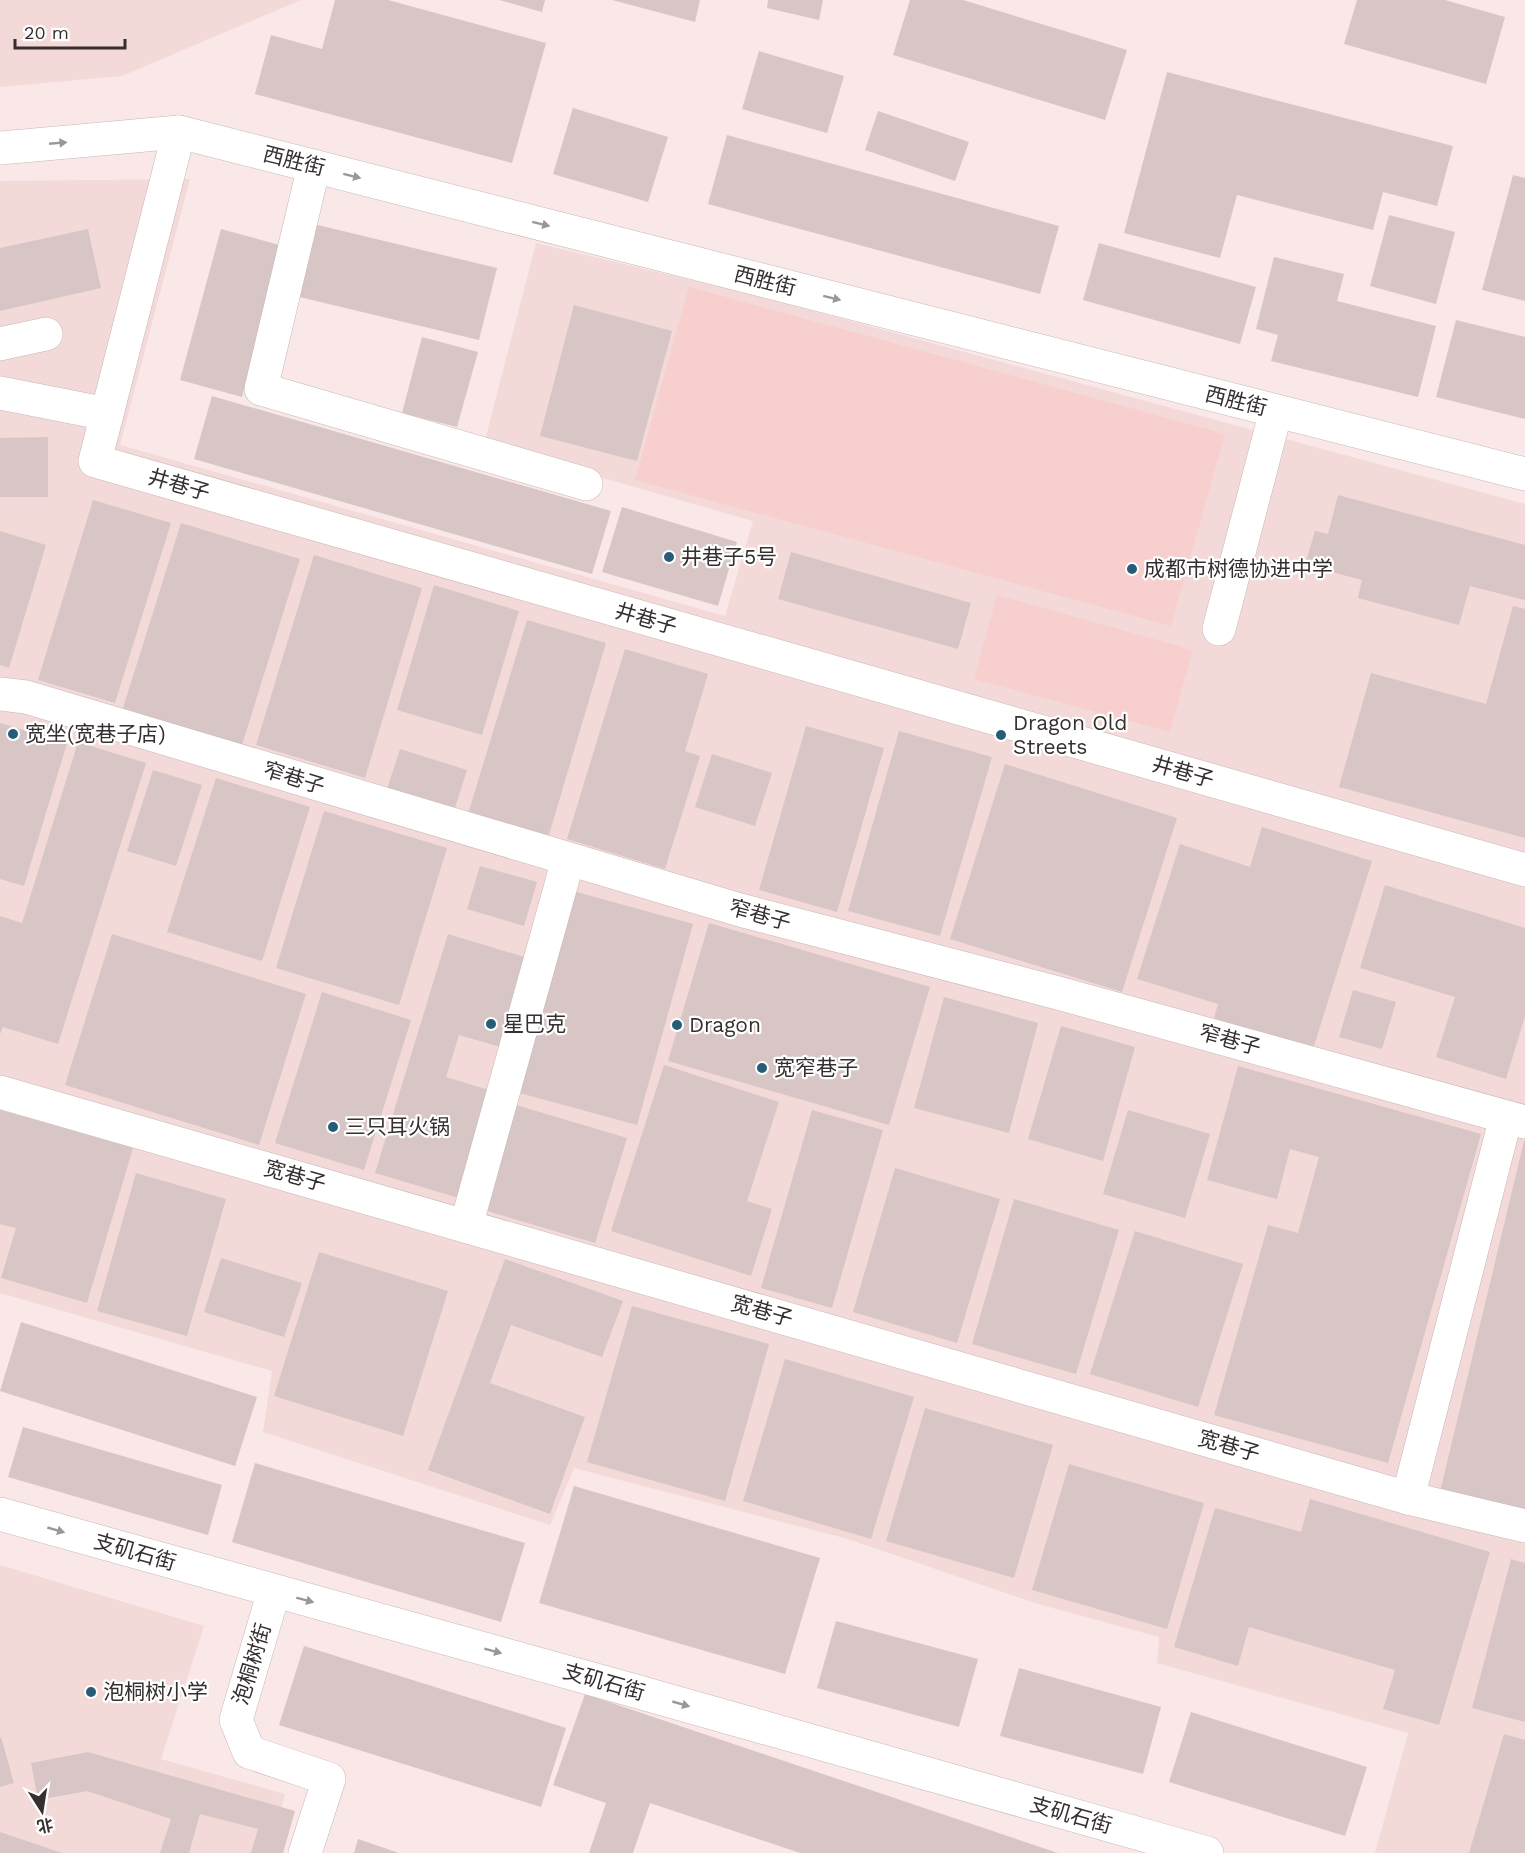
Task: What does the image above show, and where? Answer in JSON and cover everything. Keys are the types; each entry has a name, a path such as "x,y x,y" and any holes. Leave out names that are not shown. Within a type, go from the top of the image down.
{"street":[{"name":"西胜街","path":"0,148 179,132 1525,474"},
{"name":"井巷子","path":"179,132 95,461 1525,870"},
{"path":"314,166 261,389 586,484"},
{"path":"0,344 46,334"},
{"path":"0,393 107,414"},
{"path":"1219,628 1276,411"},
{"name":"窄巷子","path":"0,694 26,697 740,910 1058,993 1516,1119"},
{"path":"466,1226 568,860"},
{"name":"宽巷子","path":"0,1092 1408,1498 1525,1526"},
{"path":"1408,1498 1516,1119"},
{"name":"支矶石街","path":"0,1514 1207,1853"},
{"name":"泡桐树街","path":"274,1591 236,1720 249,1752 329,1779 305,1853"}],"shaded area":[{"path":"0,0 301,0 122,76 0,87"},
{"name":"宽窄巷子","path":"190,179 120,445 725,616 753,521 484,444 536,243 766,298 1525,504 1525,1853 1375,1853 1408,1733 1157,1663 1159,1637 1038,1604 848,1539 574,1468 550,1525 263,1432 272,1371 0,1293 0,181"},
{"path":"689,287 1225,434 1171,626 635,480"},
{"path":"997,595 1193,650 1170,732 974,679"},
{"name":"泡桐树小学","path":"0,1565 204,1626 161,1759 285,1794 268,1853 0,1853"}],"building":[{"path":"335,0 388,0 546,43 512,163 255,94 271,35 322,49"},
{"path":"499,0 545,0 542,12"},
{"path":"612,0 700,0 695,22"},
{"path":"768,0 823,0 819,20 767,8"},
{"path":"910,0 963,0 1127,50 1105,120 893,55"},
{"path":"1357,0 1445,0 1505,17 1486,84 1344,44"},
{"path":"759,51 844,76 827,133 742,109"},
{"path":"1167,72 1453,146 1437,206 1383,192 1373,230 1237,195 1220,258 1124,233"},
{"path":"573,108 668,137 648,202 553,174"},
{"path":"878,111 969,142 955,181 865,150"},
{"path":"727,135 1059,226 1040,294 708,204"},
{"path":"1513,175 1525,178 1525,301 1482,290"},
{"path":"1389,215 1455,232 1436,304 1370,286"},
{"path":"305,222 497,268 479,340 287,294"},
{"path":"88,229 101,288 0,311 0,248"},
{"path":"221,229 283,246 242,397 180,380"},
{"path":"1099,243 1256,287 1240,344 1083,300"},
{"path":"1274,257 1344,274 1337,301 1436,326 1418,397 1271,361 1278,335 1256,329"},
{"path":"574,305 672,331 637,461 540,436"},
{"path":"1456,320 1525,337 1525,419 1436,397"},
{"path":"422,337 478,352 457,427 402,413"},
{"path":"212,396 611,511 592,574 194,459"},
{"path":"48,437 48,497 0,497 0,438"},
{"path":"1338,495 1525,545 1525,600 1470,586 1459,625 1358,598 1362,580 1305,565 1315,531 1328,534"},
{"path":"93,500 171,523 115,703 38,680"},
{"name":"井巷子5号","path":"622,507 737,542 718,606 602,572"},
{"path":"181,523 300,559 242,745 123,708"},
{"path":"0,531 46,545 9,668 0,665"},
{"path":"791,552 971,603 958,649 778,599"},
{"path":"314,555 422,588 365,778 256,745"},
{"path":"434,585 519,611 482,735 397,710"},
{"path":"1513,606 1525,609 1525,838 1339,787 1371,673 1486,704"},
{"path":"527,620 606,643 548,838 468,814"},
{"path":"625,649 708,674 685,751 700,756 665,869 567,839"},
{"path":"0,723 67,743 24,886 0,879"},
{"path":"806,726 884,748 837,912 759,890"},
{"path":"899,731 992,757 940,936 848,911"},
{"path":"78,742 146,763 58,1044 3,1027 0,1034 0,916 22,923"},
{"path":"400,749 467,770 453,814 386,792"},
{"path":"712,754 772,773 755,826 695,807"},
{"path":"1005,764 1177,818 1122,992 950,939"},
{"path":"153,770 202,785 176,866 127,851"},
{"path":"216,778 310,807 262,961 167,932"},
{"path":"324,811 447,848 399,1005 276,968"},
{"path":"1262,827 1372,861 1313,1049 1214,1018 1218,1004 1137,979 1180,844 1250,867"},
{"path":"480,866 537,882 524,926 467,909"},
{"path":"1385,885 1525,928 1525,1016 1506,1079 1436,1057 1455,997 1360,968"},
{"path":"573,891 693,924 637,1125 516,1092"},
{"path":"709,923 930,987 889,1125 668,1061"},
{"path":"112,934 306,994 259,1145 65,1085"},
{"path":"448,934 531,959 504,1048 459,1035 446,1077 492,1091 459,1198 375,1173"},
{"path":"1353,990 1396,1002 1382,1049 1339,1037"},
{"path":"322,992 411,1020 364,1170 275,1143"},
{"path":"944,997 1038,1023 1009,1133 914,1108"},
{"path":"1061,1026 1135,1047 1103,1161 1028,1139"},
{"path":"664,1065 779,1102 747,1201 772,1209 751,1276 611,1231"},
{"path":"1238,1066 1481,1134 1388,1463 1214,1415 1268,1225 1298,1233 1319,1157 1290,1149 1277,1199 1207,1180"},
{"path":"516,1105 627,1138 595,1243 484,1210"},
{"path":"0,1110 133,1148 87,1303 1,1278 16,1228 0,1224"},
{"path":"812,1110 883,1130 832,1308 761,1288"},
{"path":"1128,1110 1210,1134 1185,1218 1103,1194"},
{"path":"1525,1141 1525,1512 1440,1492"},
{"path":"895,1168 1000,1199 957,1343 853,1312"},
{"path":"136,1173 226,1199 187,1336 97,1311"},
{"path":"1014,1199 1119,1230 1076,1374 972,1344"},
{"path":"1135,1231 1243,1264 1198,1407 1090,1374"},
{"path":"319,1252 448,1291 403,1436 274,1396"},
{"path":"221,1258 302,1283 284,1337 204,1312"},
{"path":"505,1259 623,1301 602,1357 511,1325 490,1383 585,1417 550,1514 428,1470"},
{"path":"632,1306 769,1344 725,1501 587,1462"},
{"path":"21,1322 257,1397 235,1466 0,1391"},
{"path":"785,1359 914,1397 871,1539 743,1501"},
{"path":"925,1408 1053,1445 1014,1578 886,1541"},
{"path":"23,1427 222,1485 208,1535 8,1477"},
{"path":"255,1463 525,1543 501,1622 232,1542"},
{"path":"1069,1464 1204,1503 1167,1629 1032,1590"},
{"path":"574,1486 820,1558 785,1674 539,1603"},
{"path":"1310,1499 1490,1552 1439,1725 1383,1709 1395,1670 1249,1627 1238,1666 1174,1647 1215,1508 1301,1532"},
{"path":"1511,1559 1525,1563 1525,1722 1472,1708"},
{"path":"836,1621 978,1659 959,1727 817,1688"},
{"path":"304,1646 566,1728 541,1807 279,1725"},
{"path":"1019,1668 1161,1707 1143,1774 1000,1736"},
{"path":"585,1694 1058,1853 800,1853 650,1803 633,1853 589,1853 606,1803 553,1785"},
{"path":"1191,1712 1367,1767 1345,1836 1169,1782"},
{"path":"1504,1734 1525,1740 1525,1853 1469,1853"},
{"path":"0,1738 14,1783 0,1787"},
{"path":"88,1752 295,1811 283,1853 251,1853 258,1829 200,1814 189,1853 160,1853 171,1819 87,1791 38,1800 31,1763"},
{"path":"0,1832 62,1853 0,1853"},
{"path":"358,1839 399,1853 354,1853"}],"place":[{"name":"井巷子5号","path":"669,557"},
{"name":"成都市树德协进中学","path":"1132,569"},
{"name":"宽坐(宽巷子店)","path":"13,734"},
{"name":"Dragon Old Streets","path":"1001,735"},
{"name":"星巴克","path":"491,1024"},
{"name":"Dragon","path":"677,1025"},
{"name":"宽窄巷子","path":"762,1068"},
{"name":"三只耳火锅","path":"333,1127"},
{"name":"泡桐树小学","path":"91,1692"}]}
